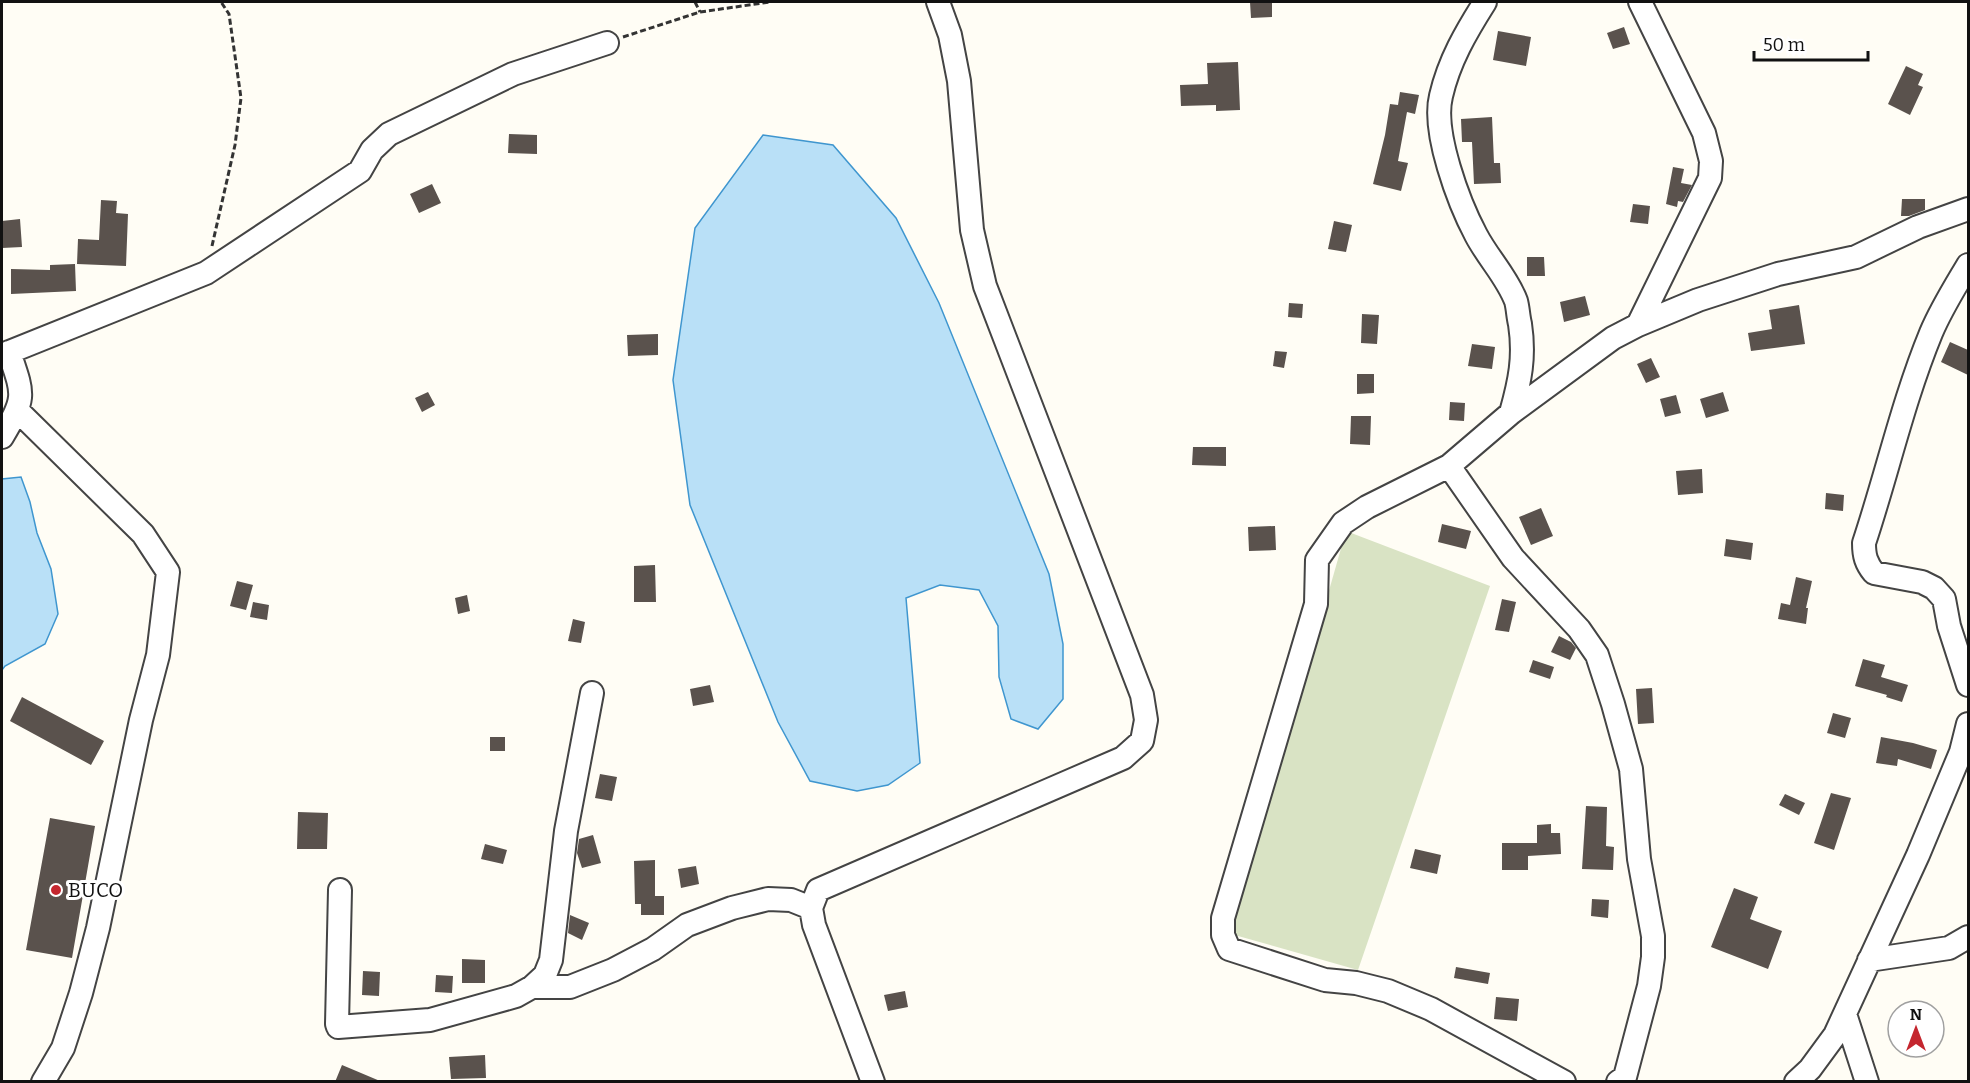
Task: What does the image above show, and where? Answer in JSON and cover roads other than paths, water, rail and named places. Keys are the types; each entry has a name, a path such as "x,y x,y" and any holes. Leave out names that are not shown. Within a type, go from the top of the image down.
{"street":[{"path":"873,1082 814,925 811,908 818,890 1123,759 1143,741 1146,720 1142,695 985,286 972,230 959,81 950,35 938,2"},
{"path":"1485,2 1459,44 1440,98 1440,121 1442,141 1459,196 1476,236 1516,303 1523,361 1521,378 1511,413"},
{"path":"1638,325 1710,178 1711,161 1704,133 1640,2"},
{"path":"2,437 18,411 21,398 20,386 5,353 206,273 360,171 372,150 389,134 513,74 607,43"},
{"path":"1564,1082 1431,1009 1388,991 1356,983 1325,980 1228,949 1223,935 1223,918 1316,604 1317,560 1343,523 1367,507 1449,466 1511,413 1613,338 1698,300 1778,274 1856,257 1918,227 1968,209"},
{"path":"1968,265 1932,332 1921,362 1864,543 1864,554 1867,564 1874,573 1922,582 1934,588 1944,599 1949,626 1968,686"},
{"path":"18,411 142,534 168,572 158,655 141,720 98,928 81,993 63,1048 43,1082"},
{"path":"1449,466 1513,558 1578,629 1596,655 1631,769 1639,859 1653,936 1653,957 1649,986 1625,1077 1618,1082"},
{"path":"340,890 336,1024 338,1027 430,1020 516,996 532,987 544,975 551,960 566,831 592,693"},
{"path":"1796,1082 1822,1054 1835,1035 1918,855 1961,752 1968,724"},
{"path":"532,987 570,987 653,949 687,925 732,908 768,899 791,900 811,908"},
{"path":"1869,960 1949,948 1968,937"},
{"path":"1845,1014 1867,1082"}],"water":[{"path":"763,135 833,145 896,218 939,303 1049,574 1063,644 1063,699 1038,729 1011,719 999,677 998,626 979,590 940,585 906,598 920,763 888,785 857,791 810,781 778,722 690,505 673,380 695,228"},
{"path":"21,477 37,533 51,569 58,614 45,644 5,666 2,670 2,479"}],"place":[{"name":"BUCO","path":"56,890"}]}
